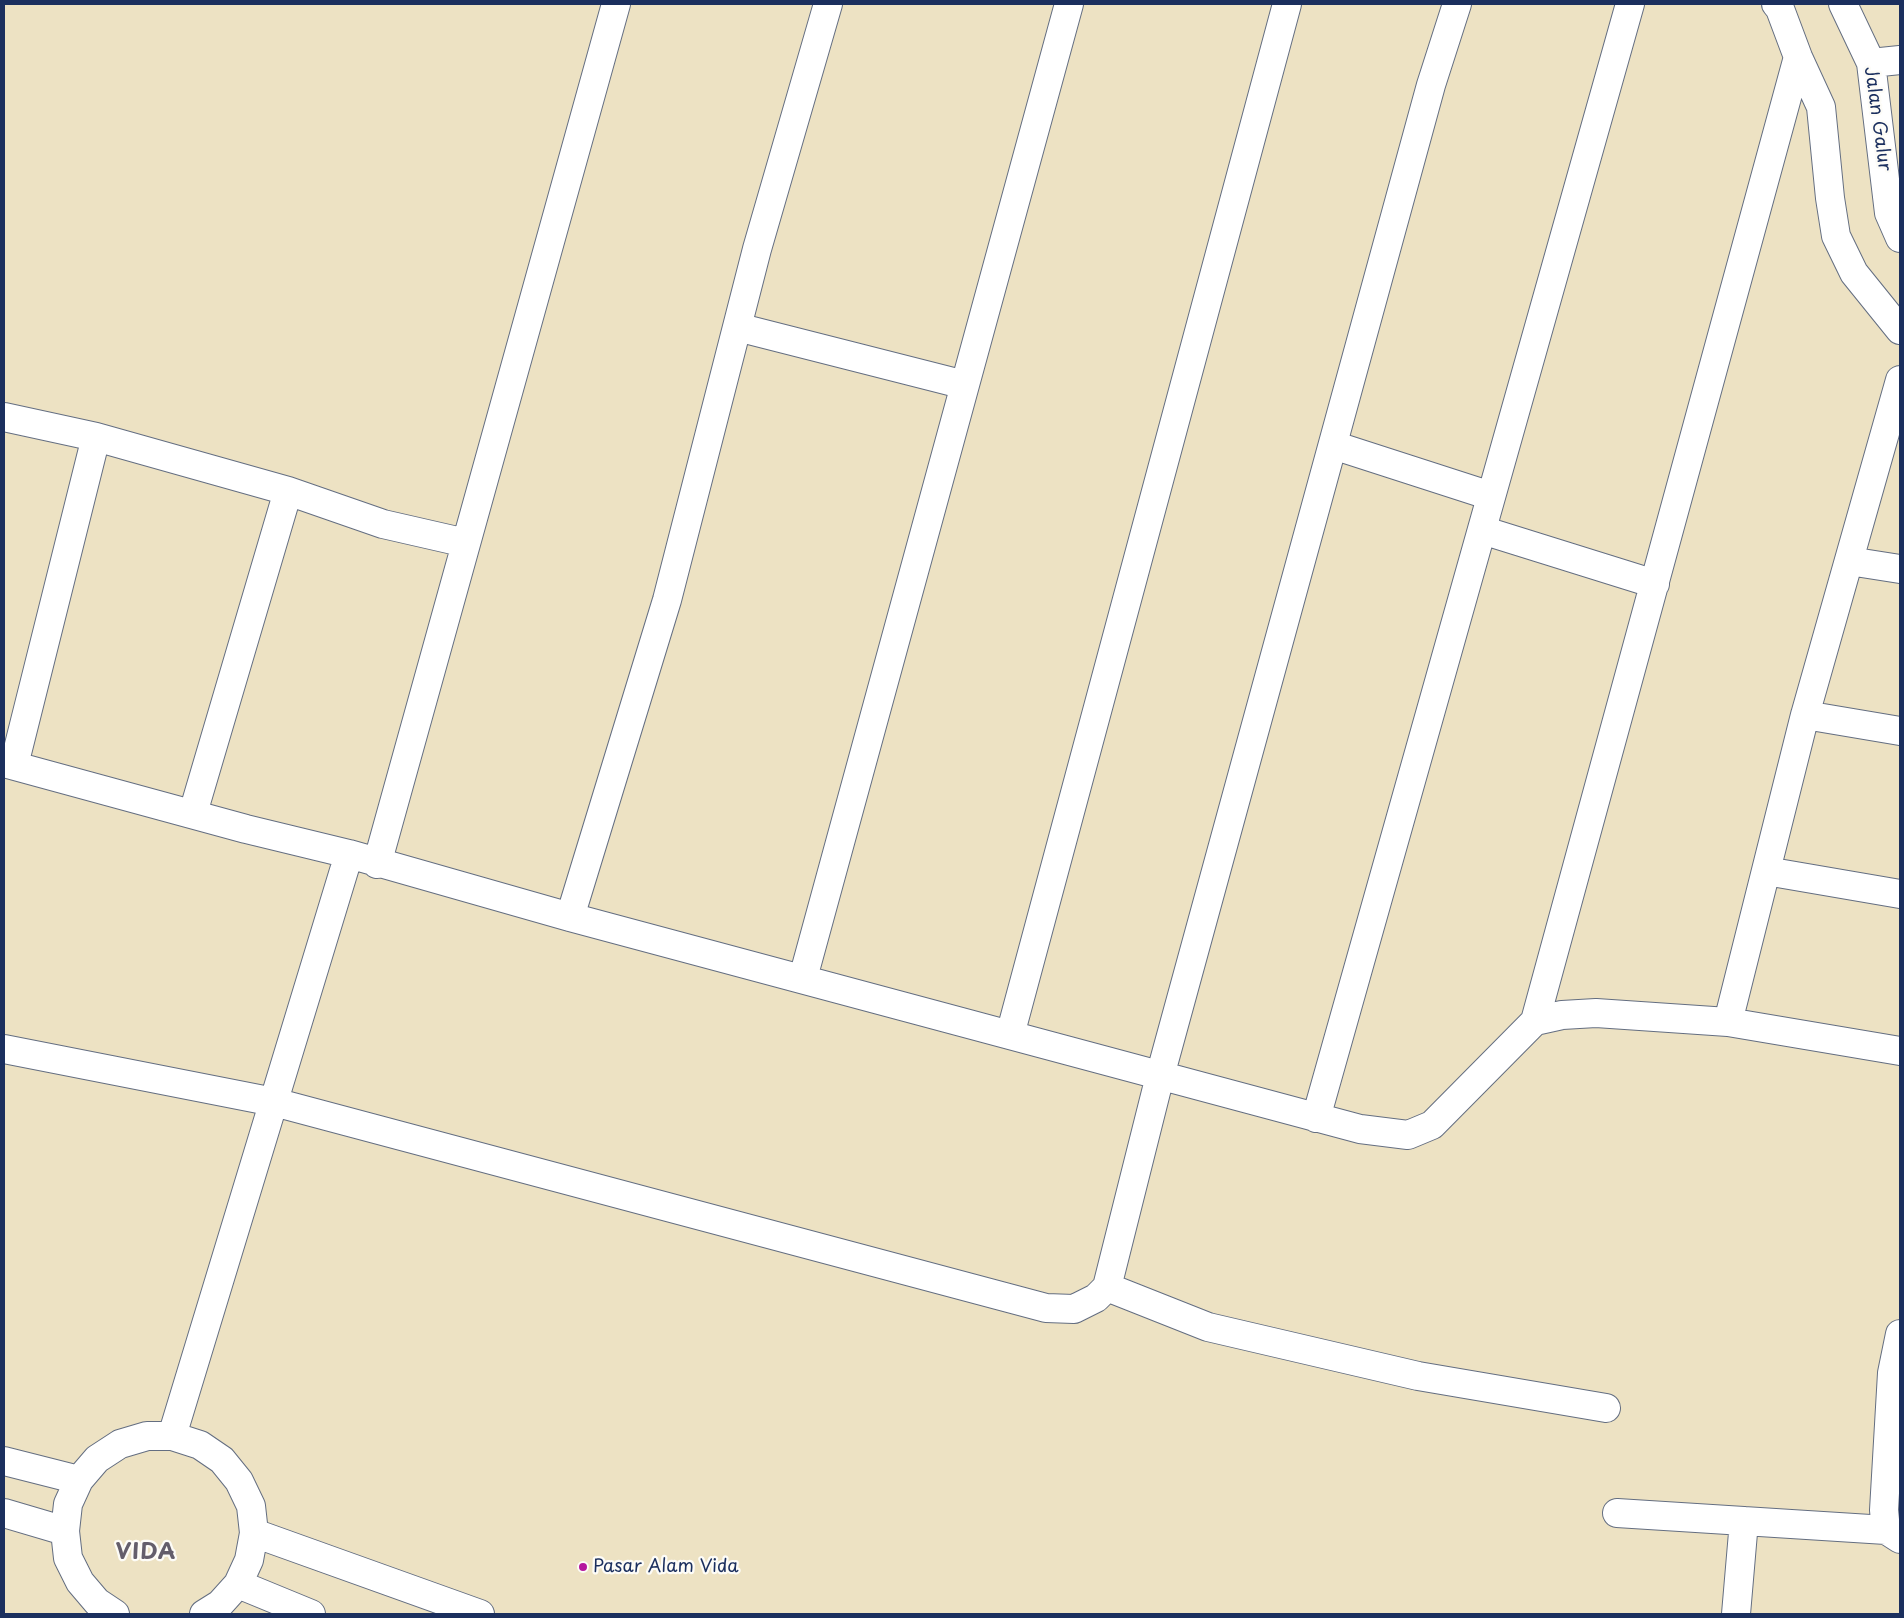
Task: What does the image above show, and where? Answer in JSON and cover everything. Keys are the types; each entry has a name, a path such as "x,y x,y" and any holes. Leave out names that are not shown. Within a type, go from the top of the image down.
{"street":[{"path":"378,864 616,4"},
{"path":"570,917 667,600 758,249 828,4"},
{"path":"803,978 1069,4"},
{"path":"1010,1035 1287,4"},
{"path":"4,1049 274,1102 1046,1308 1074,1309 1096,1298 1107,1287 1160,1076 1332,445 1431,85 1457,4"},
{"path":"1316,1118 1630,4"},
{"path":"1776,4 1780,9 1820,107 1836,236 1854,272 1900,330"},
{"name":"Jalan Galur","path":"1843,4 1871,63 1890,213 1900,238"},
{"path":"96,438 9,764 349,854 378,864 570,917 803,978 1316,1118 1360,1129 1408,1135 1432,1125 1535,1020 1798,57"},
{"path":"1871,63 1900,60"},
{"path":"737,327 965,385"},
{"path":"1728,1022 1805,715 1900,380"},
{"path":"4,416 96,438 288,491 383,524 466,543"},
{"path":"1332,445 1491,496"},
{"path":"193,813 288,491"},
{"path":"1482,530 1655,584"},
{"path":"1849,561 1900,569"},
{"path":"1805,715 1900,731"},
{"path":"172,1436 349,854"},
{"path":"1766,871 1900,894"},
{"path":"1535,1020 1562,1015 1596,1013 1728,1022 1900,1051"},
{"path":"1107,1287 1217,1330 1418,1376 1606,1408"},
{"path":"1617,1512 1744,1521 1893,1535 1884,1510 1892,1373 1900,1334"},
{"path":"115,1614 97,1602 80,1582 68,1558 65,1531 68,1504 79,1480 97,1459 120,1444 147,1436 172,1436 200,1445 222,1460 240,1481 251,1506 254,1533 250,1560 238,1584 220,1604 204,1614"},
{"path":"4,1461 79,1480"},
{"path":"4,1513 65,1531"},
{"path":"1736,1614 1744,1521"},
{"path":"254,1533 480,1614"},
{"path":"238,1584 312,1614"}],"place":[{"name":"Pasar Alam Vida","path":"583,1567"}],"district":[{"name":"VIDA","path":"146,1553"}]}
